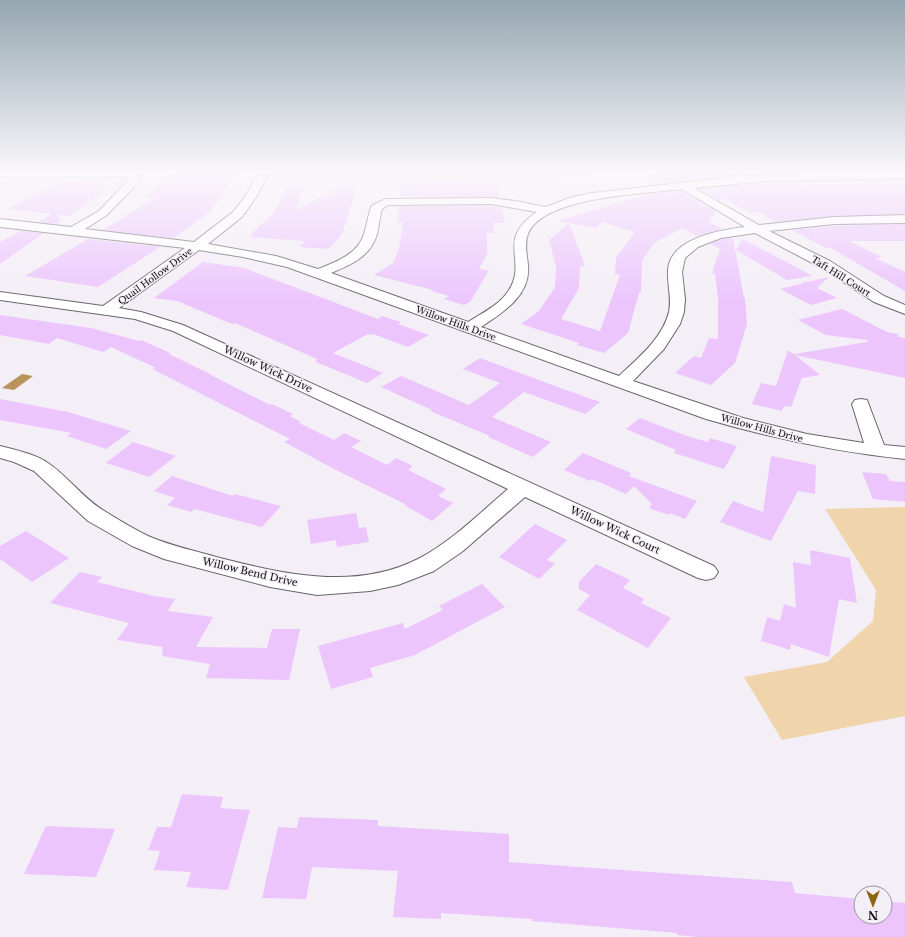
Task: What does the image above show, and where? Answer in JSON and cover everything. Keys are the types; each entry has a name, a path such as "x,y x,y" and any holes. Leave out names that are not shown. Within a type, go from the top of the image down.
{"street":[{"path":"73,231 100,215"},
{"name":"Quail Hollow Drive","path":"106,311 238,215"},
{"path":"318,274 350,258 361,250 369,239 375,215"},
{"path":"469,328 494,311 514,292 519,282 521,272 518,245 520,238 526,226 542,215"},
{"name":"Taft Hill Court","path":"733,215 825,264 862,290 905,310"},
{"path":"622,382 650,356 663,341 672,326 678,299 675,265 679,257 694,244 712,237 757,229 839,219 905,219"},
{"name":"Willow Hills Drive","path":"0,223 197,246 260,256 292,264 712,415 752,427 836,446 905,453"},
{"name":"Willow Wick Drive","path":"0,296 146,317 178,328 523,487"},
{"path":"861,404 876,450"},
{"name":"Willow Bend Drive","path":"0,452 21,458 41,467 96,516 140,541 172,553 270,579 317,586 340,586 370,583 390,579 426,565 455,546 523,487"},
{"name":"Willow Wick Court","path":"523,487 706,572"}],"shaded area":[{"path":"22,374 33,376 14,390 2,388"},
{"path":"905,507 905,716 782,740 744,677 827,662 873,621 876,590 825,509"}],"building":[{"path":"52,215 71,215 69,216 57,215 61,221 57,224 38,222"},
{"path":"128,215 206,215 173,238 103,230"},
{"path":"272,215 348,215 342,234 329,249 299,247 305,241 250,237 252,235 250,235"},
{"path":"398,215 503,215 505,223 494,223 493,233 487,233 487,254 479,269 489,270 470,302 464,305 444,299 449,296 431,291 433,290 374,275 393,263 399,248 403,222 398,222"},
{"path":"579,215 713,215 710,221 707,221 722,229 697,236 682,228 654,243 642,261 641,293 639,293 628,333 604,353 577,345 579,343 521,324 539,311 555,287 556,267 549,240 569,223 558,221","holes":["602,222 635,232 616,258 615,274 620,275 600,331 561,319 579,288 580,266 585,266 569,223 595,228"]},
{"path":"764,215 879,215 834,216 776,222"},
{"path":"905,224 905,241 849,241 882,257 875,258 905,272 905,291 829,247 826,248 791,230 834,226"},
{"path":"21,231 44,233 0,264 0,242"},
{"path":"733,238 745,298 747,324 735,363 711,385 675,373 694,356 701,358 709,338 718,339 718,298 715,274 712,273 720,249 710,244 721,239"},
{"path":"88,239 160,247 98,287 25,276"},
{"path":"742,239 812,276 787,280 736,250"},
{"path":"203,262 244,268 378,319 382,316 401,322 398,324 429,335 408,347 373,334 368,334 333,353 383,373 367,383 316,362 317,359 235,323 232,324 177,301 154,298"},
{"path":"829,277 817,288 837,298 811,305 780,289 804,283 804,281 807,282"},
{"path":"842,309 887,332 898,334 898,337 905,338 905,378 795,355 867,342 867,340 826,335 798,320"},
{"path":"0,315 91,328 139,341 141,340 170,353 169,354 270,405 272,404 293,414 290,416 301,422 299,423 334,440 344,433 361,441 351,447 387,465 396,458 413,466 408,470 446,489 438,496 453,503 432,521 404,505 407,505 334,469 284,442 290,439 152,369 156,368 111,347 103,352 57,338 49,344 0,335"},
{"path":"788,350 820,375 802,378 791,407 784,406 782,411 752,404 761,383 776,386"},
{"path":"480,358 600,402 585,414 524,392 492,417 551,442 533,457 488,437 490,436 430,411 432,410 381,387 401,376 469,405 500,383 463,369"},
{"path":"0,399 68,412 131,431 106,449 67,436 72,433 0,420"},
{"path":"640,418 687,436 708,442 710,438 737,446 724,469 674,453 676,450 626,429"},
{"path":"133,442 176,456 149,477 106,463"},
{"path":"583,453 631,473 629,476 697,501 685,519 670,513 669,515 649,508 652,504 634,486 626,494 592,479 590,481 564,470"},
{"path":"771,456 816,465 815,494 798,491 771,541 720,522 733,501 763,512"},
{"path":"862,472 886,474 890,481 905,482 905,502 873,499"},
{"path":"172,476 233,496 235,494 281,506 262,527 195,509 191,512 167,505 175,498 154,491"},
{"path":"356,513 359,528 366,527 369,542 337,547 336,540 311,544 307,520"},
{"path":"535,524 567,540 547,560 555,564 539,579 499,557"},
{"path":"26,531 69,558 32,582 0,559 0,546"},
{"path":"810,550 850,558 857,603 839,599 829,657 791,644 790,650 761,641 767,617 780,621 784,604 796,608 793,562 811,565"},
{"path":"596,564 630,580 623,588 644,599 641,603 671,618 648,648 577,610 590,595 579,589 579,582"},
{"path":"80,572 102,577 97,582 154,596 175,599 168,611 213,617 196,647 267,648 272,629 300,629 289,680 206,678 210,664 162,656 163,647 117,640 129,623 50,603"},
{"path":"482,584 505,607 415,655 370,668 373,677 331,689 318,646 403,623 405,629 443,610 439,606"},
{"path":"182,794 223,797 220,808 250,810 228,890 186,887 191,872 154,870 160,851 148,850 157,827 171,827"},
{"path":"299,817 378,820 378,826 509,834 509,862 792,882 795,893 853,898 853,925 893,925 893,902 905,903 905,937 697,937 677,935 677,933 532,921 532,919 441,913 441,919 393,917 398,871 312,867 306,899 262,898 278,827 297,828"},
{"path":"46,826 115,829 96,877 24,874"}]}
